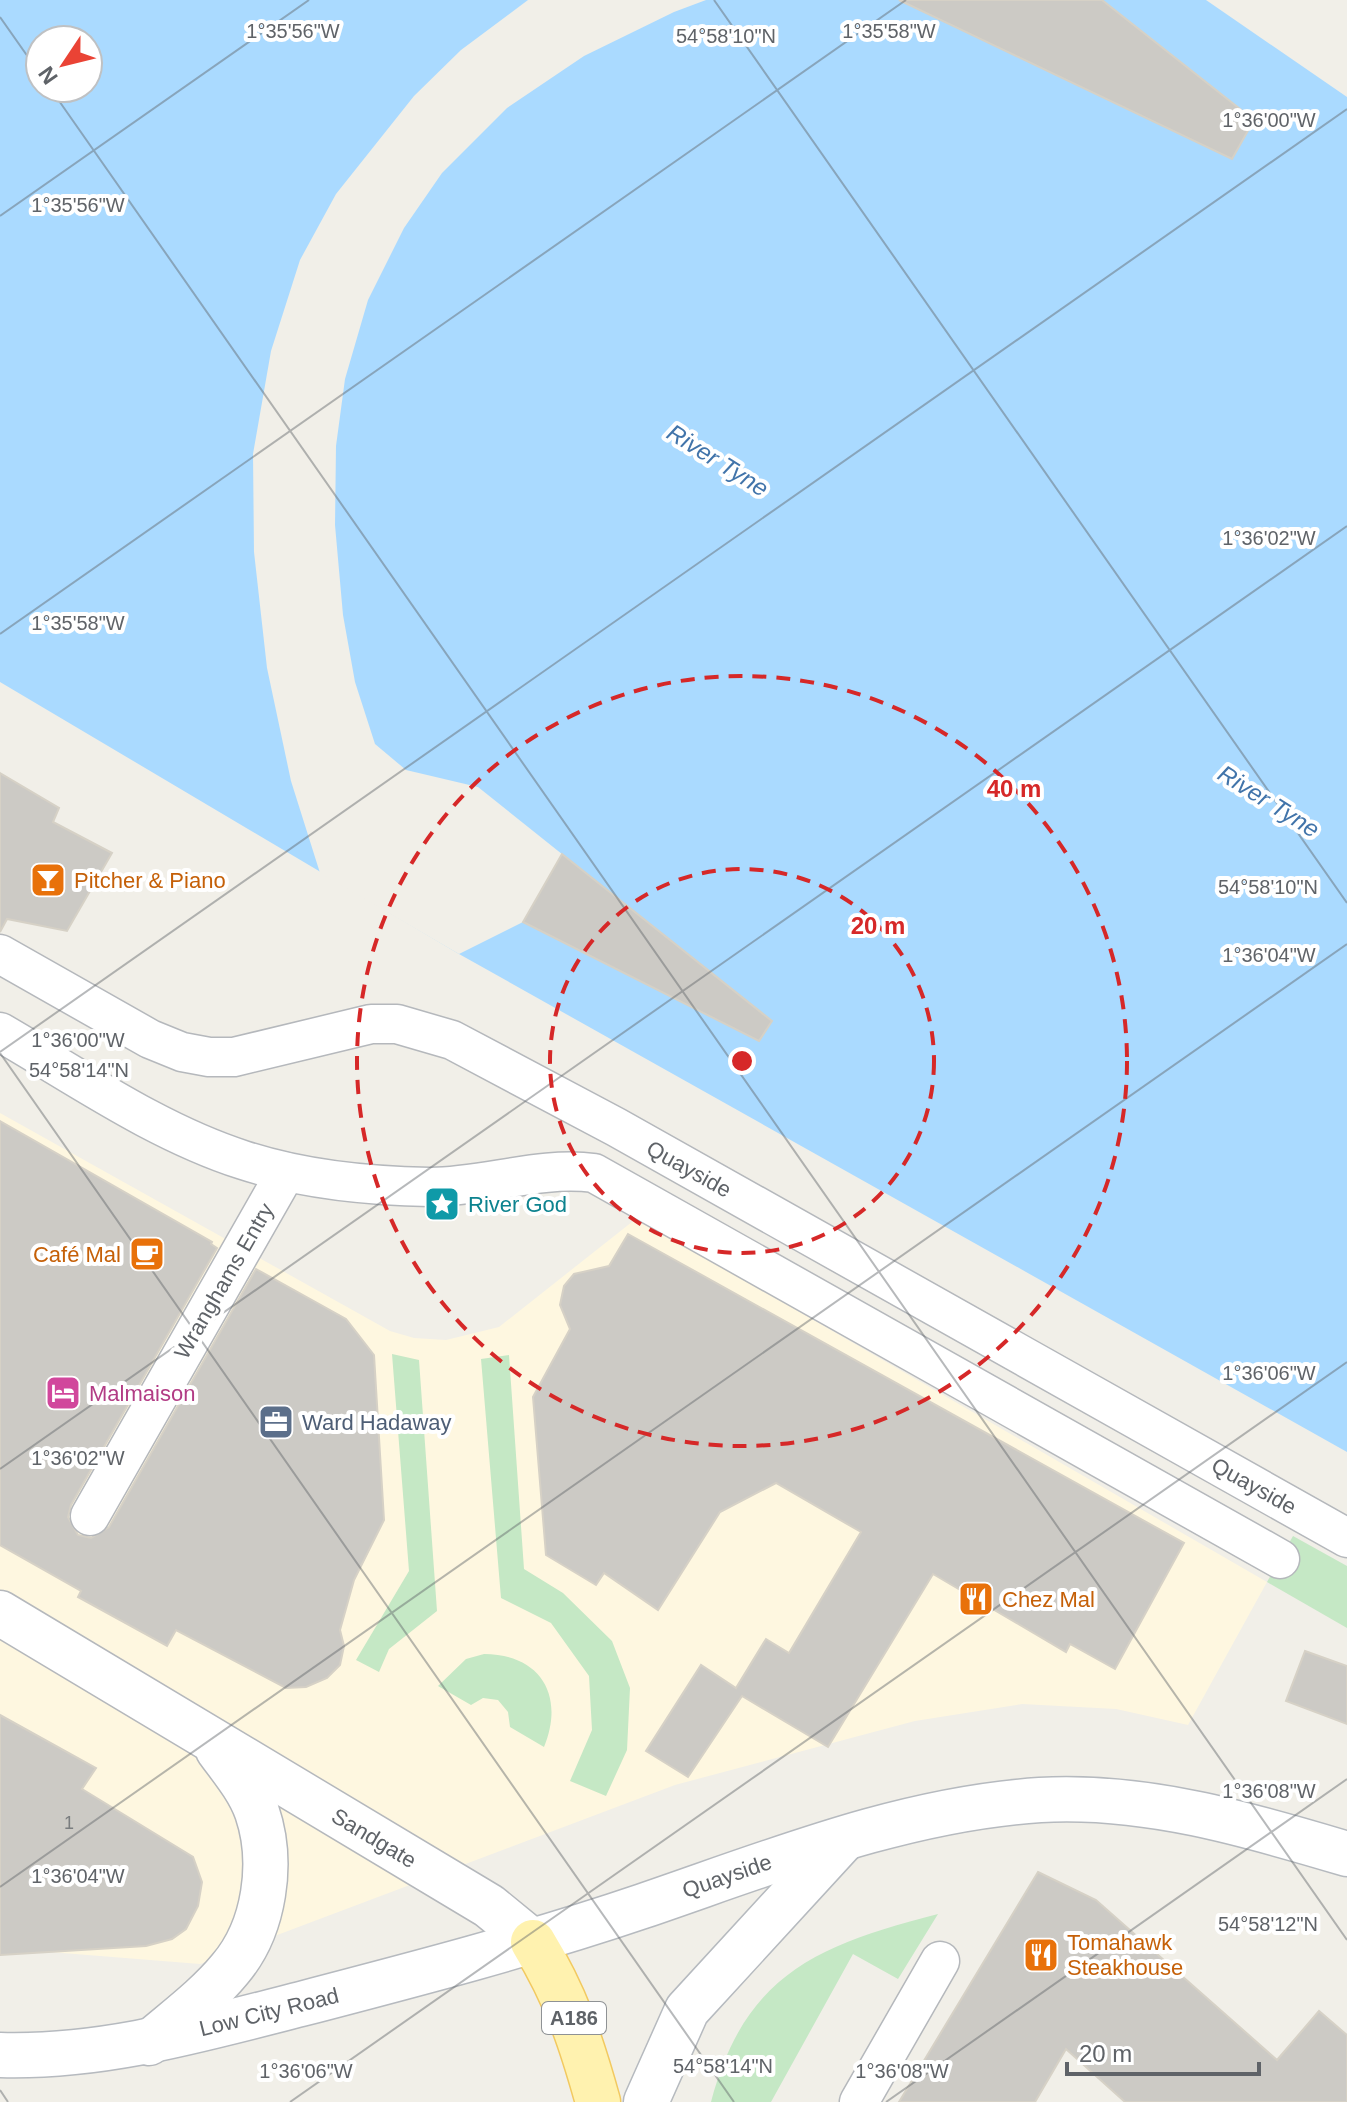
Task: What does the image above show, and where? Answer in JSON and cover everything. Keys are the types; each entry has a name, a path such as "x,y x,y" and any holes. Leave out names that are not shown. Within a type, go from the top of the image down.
{"main road":[{"name":"Sandgate","path":"0,1613 489,1906 533,1942"},
{"name":"Sandgate","path":"149,2043 232,1968 257,1920 266,1865 264,1838 244,1785 211,1741"},
{"name":"Quayside","path":"533,1942 848,1836 961,1811 1037,1800 1091,1799 1148,1804 1250,1825 1347,1854"},
{"path":"646,2102 687,2010 848,1836"},
{"name":"Low City Road","path":"0,2055 149,2043 533,1942"},
{"name":"A186","path":"533,1942 559,1986 578,2029 598,2102"}],"lane":[{"name":"Quayside","path":"0,954 150,1039 195,1055 222,1057 259,1053 371,1024 397,1024 452,1040 616,1127 1347,1538"},
{"path":"0,1032 184,1136 243,1161 286,1172 431,1187 559,1172 594,1173 1280,1559"},
{"name":"Wranghams Entry","path":"90,1516 286,1172"},
{"path":"859,2102 940,1961"}],"shaded area":[{"path":"0,1113 390,1331 414,1338 446,1340 499,1327 637,1218 1267,1582 1188,1725 1116,1709 1022,1704 915,1721 675,1785 200,1964 0,1948"}],"green space":[{"path":"392,1354 419,1360 437,1611 389,1649 379,1672 356,1660 409,1571"},
{"path":"509,1355 524,1569 563,1593 612,1641 630,1688 627,1750 606,1796 570,1781 592,1730 589,1676 551,1623 501,1598 481,1359"},
{"path":"1293,1536 1347,1566 1347,1628 1267,1582"},
{"path":"484,1654 520,1661 543,1681 552,1711 544,1747 510,1727 508,1712 498,1700 483,1698 471,1705 438,1686 466,1659"},
{"path":"938,1914 898,1979 853,1954 771,2102 711,2102 726,2058 744,2023 766,1994 793,1971 857,1938"}],"water":[{"name":"River Tyne","path":"0,0 1206,0 1347,97 1347,1452 459,954 0,682"}],"pier":[{"path":"528,0 706,0 674,12 584,56 507,108 442,173 404,228 368,300 345,379 336,446 335,525 343,615 355,682 375,744 406,770 478,787 711,973 692,1007 523,922 459,954 320,873 291,781 267,668 254,552 253,454 271,351 300,260 336,194 414,96 461,50"}],"building":[{"path":"899,0 1102,0 1254,120 1232,159"},
{"name":"Pitcher & Piano","path":"0,773 59,808 53,822 112,853 67,931 7,919 0,932"},
{"path":"562,854 772,1021 759,1041 523,922"},
{"path":"0,1121 212,1242 217,1248 71,1505 68,1517 78,1535 91,1538 109,1527 256,1269 346,1319 374,1355 384,1520 354,1580 340,1630 344,1646 340,1665 327,1678 306,1687 286,1688 176,1630 167,1646 78,1597 81,1591 0,1545"},
{"path":"628,1234 1184,1543 1115,1669 1070,1644 1066,1652 933,1574 828,1747 742,1696 688,1777 646,1751 701,1665 736,1688 766,1639 789,1653 861,1532 776,1483 720,1512 658,1610 604,1573 596,1585 546,1555 533,1397 570,1329 560,1305 564,1286 574,1274 609,1266"},
{"path":"1305,1651 1347,1666 1347,1724 1286,1701"},
{"path":"0,1715 96,1768 82,1789 193,1857 202,1882 198,1906 186,1929 172,1939 146,1946 0,1955"},
{"path":"1038,1872 1096,1900 1277,2060 1319,2011 1347,2035 1347,2102 1125,2102 1066,2049 1035,2102 899,2102"}],"place":[{"name":"Pitcher & Piano","path":"48,880"},
{"name":"River God","path":"442,1204"},
{"name":"Café Mal","path":"147,1254"},
{"name":"Malmaison","path":"63,1393"},
{"name":"Ward Hadaway","path":"276,1422"},
{"name":"Chez Mal","path":"976,1599"},
{"name":"Tomahawk Steakhouse","path":"1041,1955"}]}
